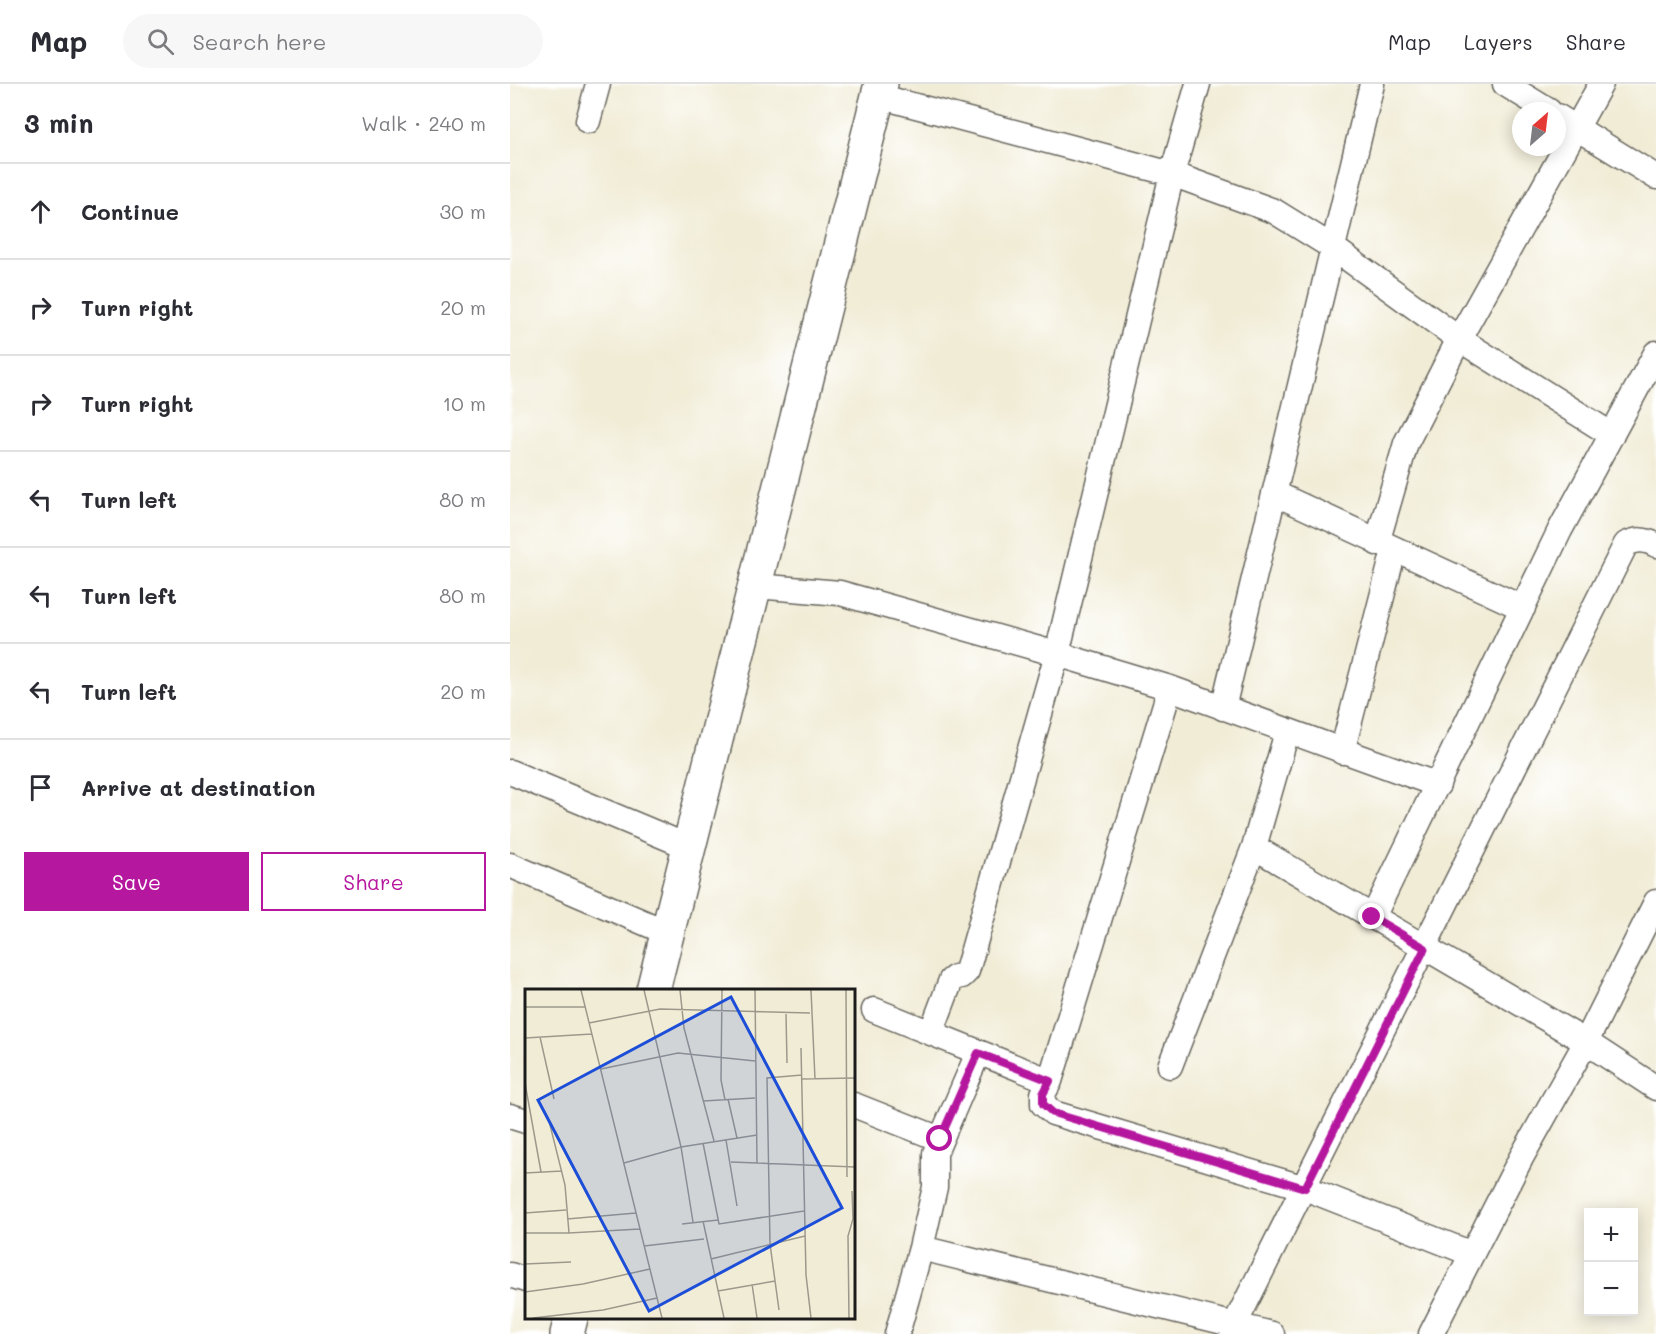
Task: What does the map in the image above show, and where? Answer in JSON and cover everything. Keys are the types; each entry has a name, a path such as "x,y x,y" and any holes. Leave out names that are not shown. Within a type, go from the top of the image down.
{"highway":[{"path":"653,989 879,90"},
{"path":"567,1334 571,1319"}],"street":[{"path":"588,121 598,84"},
{"path":"931,1033 951,980 955,976 962,976 967,971 1057,654 1172,174 1198,84"},
{"path":"1223,708 1372,84"},
{"path":"1505,84 1534,102"},
{"path":"1342,752 1406,443 1567,122 1601,84"},
{"path":"879,90 1172,174 1274,211 1332,247 1459,339 1612,435"},
{"path":"1567,122 1656,177"},
{"path":"1372,917 1560,530 1656,353"},
{"path":"1274,494 1523,608"},
{"path":"1232,1329 1305,1188 1626,544 1635,540 1648,540 1656,545"},
{"path":"755,586 840,593 1057,654 1170,688 1438,785"},
{"path":"1170,688 1050,1081 1043,1094 1043,1104 1053,1113 1305,1188 1472,1254"},
{"path":"1170,1066 1254,847 1287,732"},
{"path":"510,772 689,847"},
{"path":"1254,847 1586,1042 1656,1088"},
{"path":"510,865 668,933"},
{"path":"1431,1334 1521,1158 1586,1042 1656,902"},
{"path":"874,1010 1050,1081"},
{"path":"897,1334 935,1187 935,1153 978,1053"},
{"path":"855,1105 940,1139"},
{"path":"510,1116 525,1121"},
{"path":"921,1248 1232,1329 1272,1334"},
{"path":"510,1275 525,1280"}],"route":[{"path":"940,1139 978,1053 1050,1081 1043,1094 1043,1104 1053,1113 1305,1188 1425,948 1372,917"}]}
